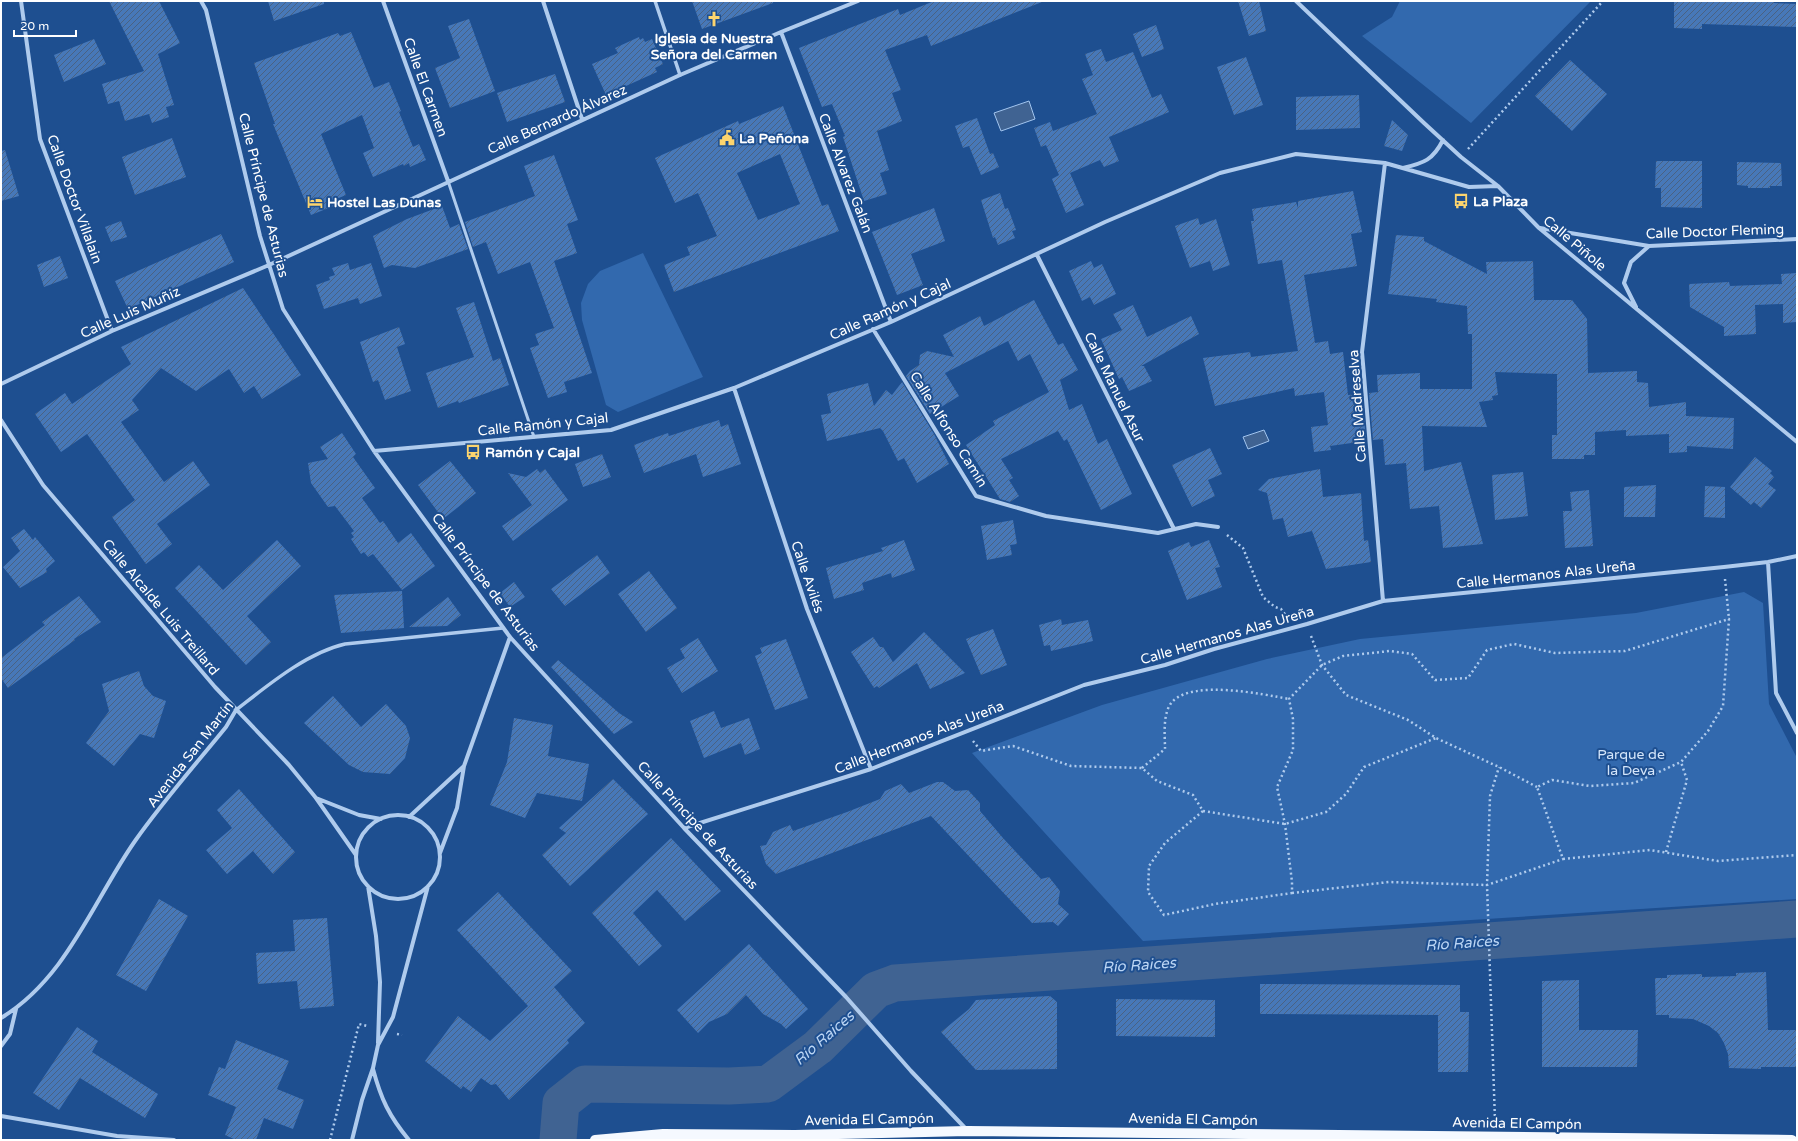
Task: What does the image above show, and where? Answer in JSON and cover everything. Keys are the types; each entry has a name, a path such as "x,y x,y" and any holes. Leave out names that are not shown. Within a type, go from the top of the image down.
{"main road":[{"name":"Avenida El Campón","path":"595,1140 663,1134 793,1137 968,1131 1021,1134 1496,1136 1792,1140"}],"street":[{"name":"Calle Doctor Villalain","path":"21,1 40,139 112,331"},
{"name":"Calle Príncipe de Asturias","path":"201,1 206,10 222,71 260,236 283,309 374,451 510,637 684,828 846,997 871,1027 968,1131"},
{"name":"Calle El Carmen","path":"383,1 448,181"},
{"path":"543,1 582,119"},
{"path":"655,1 680,75"},
{"name":"Calle Bernardo Álvarez","path":"269,265 680,75 858,1"},
{"name":"Calle Piñole","path":"1296,1 1461,157 1498,186 1539,228 1797,442"},
{"name":"Calle Alvarez Galán","path":"781,32 890,322"},
{"path":"1402,168 1428,160 1437,152 1443,140"},
{"name":"Calle Ramón y Cajal","path":"374,451 612,430 734,388 874,330 1105,222 1220,173 1296,154 1385,163 1469,186 1498,186"},
{"name":"Calle Madreselva","path":"1383,601 1362,352 1385,163"},
{"name":"Calle Doctor Fleming","path":"1539,228 1649,246 1797,239"},
{"path":"1637,309 1624,283 1631,262 1649,246"},
{"name":"Calle Manuel Asur","path":"1037,255 1174,529"},
{"name":"Calle Luis Muñíz","path":"1,384 112,331 269,265"},
{"name":"Calle Alfonso Camín","path":"874,330 976,496 1046,516 1158,533 1196,524 1218,527"},
{"name":"Calle Avilés","path":"734,388 807,609 871,769"},
{"name":"Calle Alcalde Luis Treillard","path":"1,420 43,485 236,710 289,765 316,798 356,855"},
{"name":"Calle Hermanos Alas Ureña","path":"684,828 871,769 1084,685 1165,665 1214,648 1307,624 1383,601 1724,567 1768,562 1797,556"},
{"path":"1768,562 1776,693 1797,734"},
{"name":"Avenida San Martín","path":"1,1018 16,1009 36,991 59,964 135,841 226,727 236,710 278,677 331,647 345,644 503,628"},
{"path":"440,855 434,835 427,827 409,817 395,816 381,819 371,825 364,833 358,844 356,855 357,866 361,877 368,886 379,894 392,898 417,894 428,886 435,877 439,866 440,855 457,808 464,766 510,637"},
{"path":"409,817 464,766"},
{"name":"Calle Alcalde Luis Treillard","path":"316,798 360,816 381,819"},
{"path":"352,1140 358,1114 373,1068 378,1045 380,982 376,936 368,886"},
{"path":"378,1045 393,1016 428,886"},
{"path":"1,1046 10,1034 16,1009"},
{"path":"373,1068 380,1094 394,1122 409,1140"},
{"path":"1,1116 117,1136 174,1140"}],"lane":[{"path":"448,181 534,437"}],"path":[{"path":"1461,157 1603,1"},
{"path":"1218,527 1243,548 1264,597 1275,607 1281,609 1294,627"},
{"path":"1537,787 1552,780 1590,786 1634,783 1681,762 1708,731 1723,706 1729,619 1724,567"},
{"path":"1289,699 1322,665 1343,656 1390,651 1412,654 1436,680 1468,678 1487,650 1514,644 1555,653 1626,651 1729,619"},
{"path":"1307,624 1322,665 1346,695 1408,720 1436,738 1500,767 1537,787 1563,859"},
{"path":"1142,768 1165,748 1166,715 1172,702 1187,693 1217,690 1251,692 1289,699"},
{"path":"1289,699 1293,719 1292,750 1277,787 1285,824 1292,894"},
{"path":"965,732 981,751 1013,746 1071,766 1142,768 1157,781 1193,795 1202,811"},
{"path":"1436,738 1364,767 1346,794 1326,812 1285,824 1202,811 1165,843 1149,866 1148,892 1164,915 1215,904 1389,882 1487,884 1563,859 1650,850 1718,861 1797,855"},
{"path":"1666,852 1687,780 1681,762"},
{"path":"1496,1136 1487,884 1490,796 1500,767"},
{"path":"330,1140 359,1024 378,1028"},
{"path":"385,1031 402,1035"}],"green space":[{"path":"1400,1 1591,1 1471,123 1362,36 1392,17"},
{"path":"643,253 703,377 618,412 606,405 582,320 581,303 588,284 600,271"},
{"name":"Parque de la Deva","path":"1744,592 1763,603 1769,704 1797,758 1797,899 1143,941 972,753 1102,705 1267,659 1360,639 1636,613"}],"shaded area":[{"path":"1029,101 1035,119 1001,131 994,113"},
{"path":"1264,430 1269,441 1248,449 1243,437"}],"building":[{"path":"109,1 159,1 180,43 158,54 174,105 166,107 169,117 152,123 149,114 125,121 119,101 108,104 102,84 144,71"},
{"path":"268,1 324,1 324,4 274,21"},
{"name":"Iglesia de Nuestra Señora del Carmen","path":"692,1 773,1 773,3 702,29"},
{"path":"934,1 1042,2 931,46 927,35 885,50 901,90 892,93 902,121 877,131 889,170 880,173 887,194 864,201 843,137 845,136 832,104 822,107 799,48 898,9 900,15"},
{"path":"1238,1 1259,1 1266,31 1249,36"},
{"path":"1674,1 1774,1 1774,3 1797,4 1797,27 1702,24 1702,29 1674,28"},
{"path":"469,19 495,91 450,108 435,68 460,58 448,26"},
{"path":"1156,25 1164,49 1142,57 1133,34"},
{"path":"351,32 374,88 389,82 401,111 399,112 413,147 419,144 426,160 410,167 409,163 404,166 403,164 373,177 363,153 374,148 362,115 321,134 346,195 334,200 336,205 311,215 273,124 275,124 254,63 338,33 340,36"},
{"path":"639,37 640,40 643,38 645,42 652,39 663,64 655,68 657,72 606,95 592,64 618,53 615,48"},
{"path":"94,39 106,64 64,82 54,55"},
{"path":"1101,49 1106,62 1133,52 1152,98 1161,94 1169,112 1109,137 1119,161 1104,167 1100,160 1070,173 1084,205 1066,213 1052,179 1059,175 1046,145 1041,147 1034,128 1050,122 1053,131 1097,114 1082,79 1093,75 1085,54"},
{"path":"1246,57 1263,105 1234,115 1217,67"},
{"path":"1570,60 1607,94 1572,131 1535,96"},
{"path":"555,74 565,102 507,122 497,93"},
{"path":"1359,95 1360,128 1296,130 1296,97"},
{"path":"783,106 822,206 828,204 839,231 674,292 664,265 690,255 687,247 717,236 698,193 675,203 655,158 738,121 739,124","holes":["780,154 800,204 758,220 737,173"]},
{"path":"977,118 990,154 993,153 999,167 981,175 969,146 963,148 955,126"},
{"path":"1392,120 1408,135 1402,151 1384,146"},
{"path":"172,138 186,177 135,195 122,157"},
{"path":"5,150 19,196 1,201 1,151"},
{"path":"554,155 578,220 567,224 577,253 554,261 592,373 564,382 567,392 548,398 530,348 539,345 535,334 554,328 530,262 498,274 486,242 473,247 465,222 535,196 524,166"},
{"path":"1656,161 1702,161 1702,208 1661,207 1661,188 1655,188"},
{"path":"1737,162 1781,163 1782,186 1770,186 1770,188 1748,188 1748,186 1737,185"},
{"path":"1353,191 1362,232 1351,234 1357,266 1304,275 1315,343 1328,341 1330,354 1343,352 1348,395 1362,394 1366,441 1330,446 1331,450 1314,452 1311,427 1328,425 1324,392 1295,396 1294,388 1215,406 1203,358 1250,352 1251,357 1298,351 1282,260 1258,264 1251,221 1254,221 1252,209 1296,202 1298,208 1298,201"},
{"path":"1000,193 1005,209 1008,208 1016,230 1012,231 1015,238 998,245 995,237 993,238 981,200"},
{"path":"442,206 450,228 459,224 468,249 415,268 392,265 384,268 373,236 407,219"},
{"path":"934,208 945,241 911,254 923,285 897,295 872,232"},
{"path":"1198,218 1200,225 1216,219 1230,265 1213,271 1210,261 1190,268 1175,226"},
{"path":"121,221 127,237 111,242 105,227"},
{"path":"221,234 234,262 128,309 115,281"},
{"path":"1396,235 1424,237 1424,241 1487,274 1486,262 1533,261 1534,300 1572,300 1587,319 1588,373 1637,371 1637,382 1648,383 1649,407 1686,402 1686,416 1734,418 1733,449 1687,446 1687,452 1669,453 1669,434 1626,436 1626,430 1595,432 1595,455 1584,455 1584,459 1552,459 1552,435 1557,435 1557,374 1495,372 1498,395 1492,396 1493,400 1479,402 1487,427 1422,426 1424,471 1461,462 1483,544 1443,548 1439,506 1410,509 1406,463 1385,465 1383,439 1373,440 1369,393 1378,392 1377,375 1420,373 1420,389 1472,389 1472,334 1468,334 1467,306 1436,302 1437,299 1388,294"},
{"path":"60,256 68,278 44,287 37,265"},
{"path":"1091,261 1094,268 1102,264 1116,294 1094,305 1090,297 1082,301 1069,271"},
{"path":"348,263 350,270 371,263 382,296 360,304 358,298 324,309 316,285 330,280 329,277 335,275 332,268"},
{"path":"1797,273 1797,322 1783,323 1783,304 1755,305 1756,334 1724,336 1724,327 1690,307 1689,284 1729,282 1730,286 1782,284 1781,274"},
{"path":"243,288 301,375 262,399 254,386 244,393 229,369 196,391 161,368 132,400 139,410 121,422 164,482 193,461 210,485 157,524 172,544 146,564 112,517 135,500 87,434 61,452 35,414 65,393 72,404 131,364 121,347"},
{"path":"1034,300 1058,345 1063,343 1078,370 1060,380 1069,410 1082,404 1098,444 1107,439 1132,494 1101,510 1067,439 1064,441 1058,431 1001,459 1013,478 1009,480 1019,496 1010,502 1000,499 966,445 995,425 993,421 1049,392 1030,354 1018,361 1008,341 945,373 959,396 930,414 906,376 910,371 919,365 920,355 927,351 954,357 943,335 980,316 984,326"},
{"path":"474,302 493,361 500,358 509,385 459,403 458,401 438,408 426,373 474,357 456,308"},
{"path":"1133,305 1147,337 1191,316 1199,334 1141,366 1144,366 1152,381 1129,391 1122,377 1119,379 1101,339 1122,330 1113,314"},
{"path":"399,327 405,344 397,347 411,391 385,400 378,380 373,382 360,342"},
{"path":"902,382 934,434 949,464 917,483 904,458 898,461 880,428 827,441 821,415 831,413 827,394 868,383 874,406 886,390 892,395"},
{"path":"719,420 721,427 728,424 741,464 703,477 696,454 644,473 634,445 668,433 669,436"},
{"path":"342,433 356,454 353,457 375,488 362,498 380,523 383,521 398,543 411,533 435,566 402,590 373,554 368,557 364,552 361,554 351,539 354,537 351,533 354,531 335,506 328,507 311,483 308,463 328,459 320,447"},
{"path":"1210,448 1222,474 1208,480 1215,496 1192,507 1172,465"},
{"path":"602,454 611,477 583,487 575,464"},
{"path":"1755,457 1772,471 1770,473 1774,477 1768,484 1776,490 1761,508 1754,502 1751,505 1730,487"},
{"path":"450,461 476,493 443,519 418,485"},
{"path":"537,469 540,473 545,469 568,500 513,541 502,526 532,505 508,473 526,477"},
{"path":"1320,469 1323,497 1361,493 1364,541 1368,540 1371,562 1326,569 1312,531 1288,537 1283,518 1273,520 1267,493 1258,490 1269,479"},
{"path":"1523,472 1528,516 1495,520 1492,475"},
{"path":"1656,485 1655,517 1624,517 1624,487"},
{"path":"1705,486 1725,487 1725,518 1704,517"},
{"path":"1589,490 1593,546 1565,548 1563,511 1572,511 1570,492"},
{"path":"1013,520 1017,544 1010,545 1012,555 987,560 981,526"},
{"path":"24,529 33,540 35,537 55,561 46,569 47,572 20,588 3,567 20,551 11,538"},
{"path":"277,540 301,566 247,616 271,642 246,665 175,588 199,565 223,590"},
{"path":"904,540 915,570 892,578 891,573 862,583 864,590 834,599 826,568 883,551 881,548"},
{"path":"1209,540 1220,567 1215,568 1222,587 1187,600 1168,551 1189,542 1191,547"},
{"path":"597,555 610,573 565,606 551,589"},
{"path":"649,571 677,608 646,632 618,594"},
{"path":"514,582 525,597 510,607 500,593"},
{"path":"402,591 404,628 341,633 334,595"},
{"path":"79,596 101,622 74,639 75,640 8,688 1,678 1,658 45,625 42,622"},
{"path":"448,597 461,615 447,626 409,627"},
{"path":"1061,619 1062,625 1088,620 1093,641 1051,651 1050,645 1044,646 1039,625"},
{"path":"993,629 1007,665 981,675 966,639"},
{"path":"924,632 965,673 930,689 917,663 879,688 877,686 874,688 851,652 873,637 880,647 883,647 893,662"},
{"path":"698,638 718,671 682,693 667,668 685,658 680,649"},
{"path":"786,639 808,698 775,710 755,656 762,653 760,648"},
{"path":"558,660 619,713 633,722 614,734 551,667"},
{"path":"139,671 144,686 153,696 166,701 154,738 140,734 114,766 86,743 109,711 102,684"},
{"path":"333,696 361,727 386,704 406,726 410,738 405,758 390,774 363,772 349,765 304,723"},
{"path":"714,711 721,728 749,718 760,749 745,755 741,743 704,758 690,721"},
{"path":"514,718 553,725 548,756 589,764 582,801 537,793 525,818 490,805 507,762"},
{"path":"613,779 648,814 570,886 542,855 566,833 559,828"},
{"path":"937,782 943,782 955,791 968,790 980,803 980,811 1041,879 1049,877 1060,891 1058,904 1069,914 1058,926 1053,922 1032,923 931,816 776,874 766,864 760,846 766,845 773,832 790,825 793,831 847,812 880,799 885,791 901,784 909,793"},
{"path":"239,789 295,852 273,874 253,851 227,874 206,850 232,828 217,810"},
{"path":"671,838 721,891 685,921 657,890 633,913 662,946 639,966 592,913"},
{"path":"498,892 572,971 554,987 585,1023 567,1040 569,1043 509,1100 496,1084 491,1085 481,1078 471,1092 463,1086 461,1089 425,1061 458,1016 490,1041 528,1006 457,930"},
{"path":"159,899 188,916 146,991 116,975"},
{"path":"327,918 334,1006 300,1009 297,981 258,984 256,953 295,951 293,920"},
{"path":"749,944 808,1009 786,1029 781,1024 763,1014 746,995 727,1014 709,1022 698,1033 677,1010"},
{"path":"1766,972 1768,1030 1797,1030 1797,1067 1761,1067 1761,1069 1729,1068 1728,1054 1724,1043 1718,1033 1709,1026 1693,1019 1669,1018 1669,1015 1656,1015 1655,978 1667,978 1667,975 1702,974 1702,977 1736,976 1736,973"},
{"path":"1579,980 1579,1030 1638,1030 1637,1067 1542,1067 1542,981"},
{"path":"1260,984 1460,985 1460,1012 1469,1012 1468,1072 1438,1072 1438,1015 1260,1014"},
{"path":"1050,996 1057,1002 1057,1069 976,1070 941,1032 969,1009 976,1000"},
{"path":"1116,999 1215,1000 1215,1037 1116,1036"},
{"path":"77,1027 98,1041 92,1052 158,1094 145,1118 80,1078 59,1110 33,1093"},
{"path":"236,1040 289,1061 277,1089 304,1100 293,1129 264,1118 256,1140 236,1140 225,1135 236,1107 208,1095 219,1067 225,1069"}],"waterway":[{"name":"Río Raices","path":"558,1140 561,1103 585,1084 729,1086 768,1084 818,1047 876,990 895,983 1797,919"}],"place":[{"name":"Iglesia de Nuestra Señora del Carmen","path":"714,19"},
{"name":"La Peñona","path":"727,138"},
{"name":"La Plaza","path":"1461,201"},
{"name":"Hostel Las Dunas","path":"315,202"},
{"name":"Ramón y Cajal","path":"473,452"}]}
